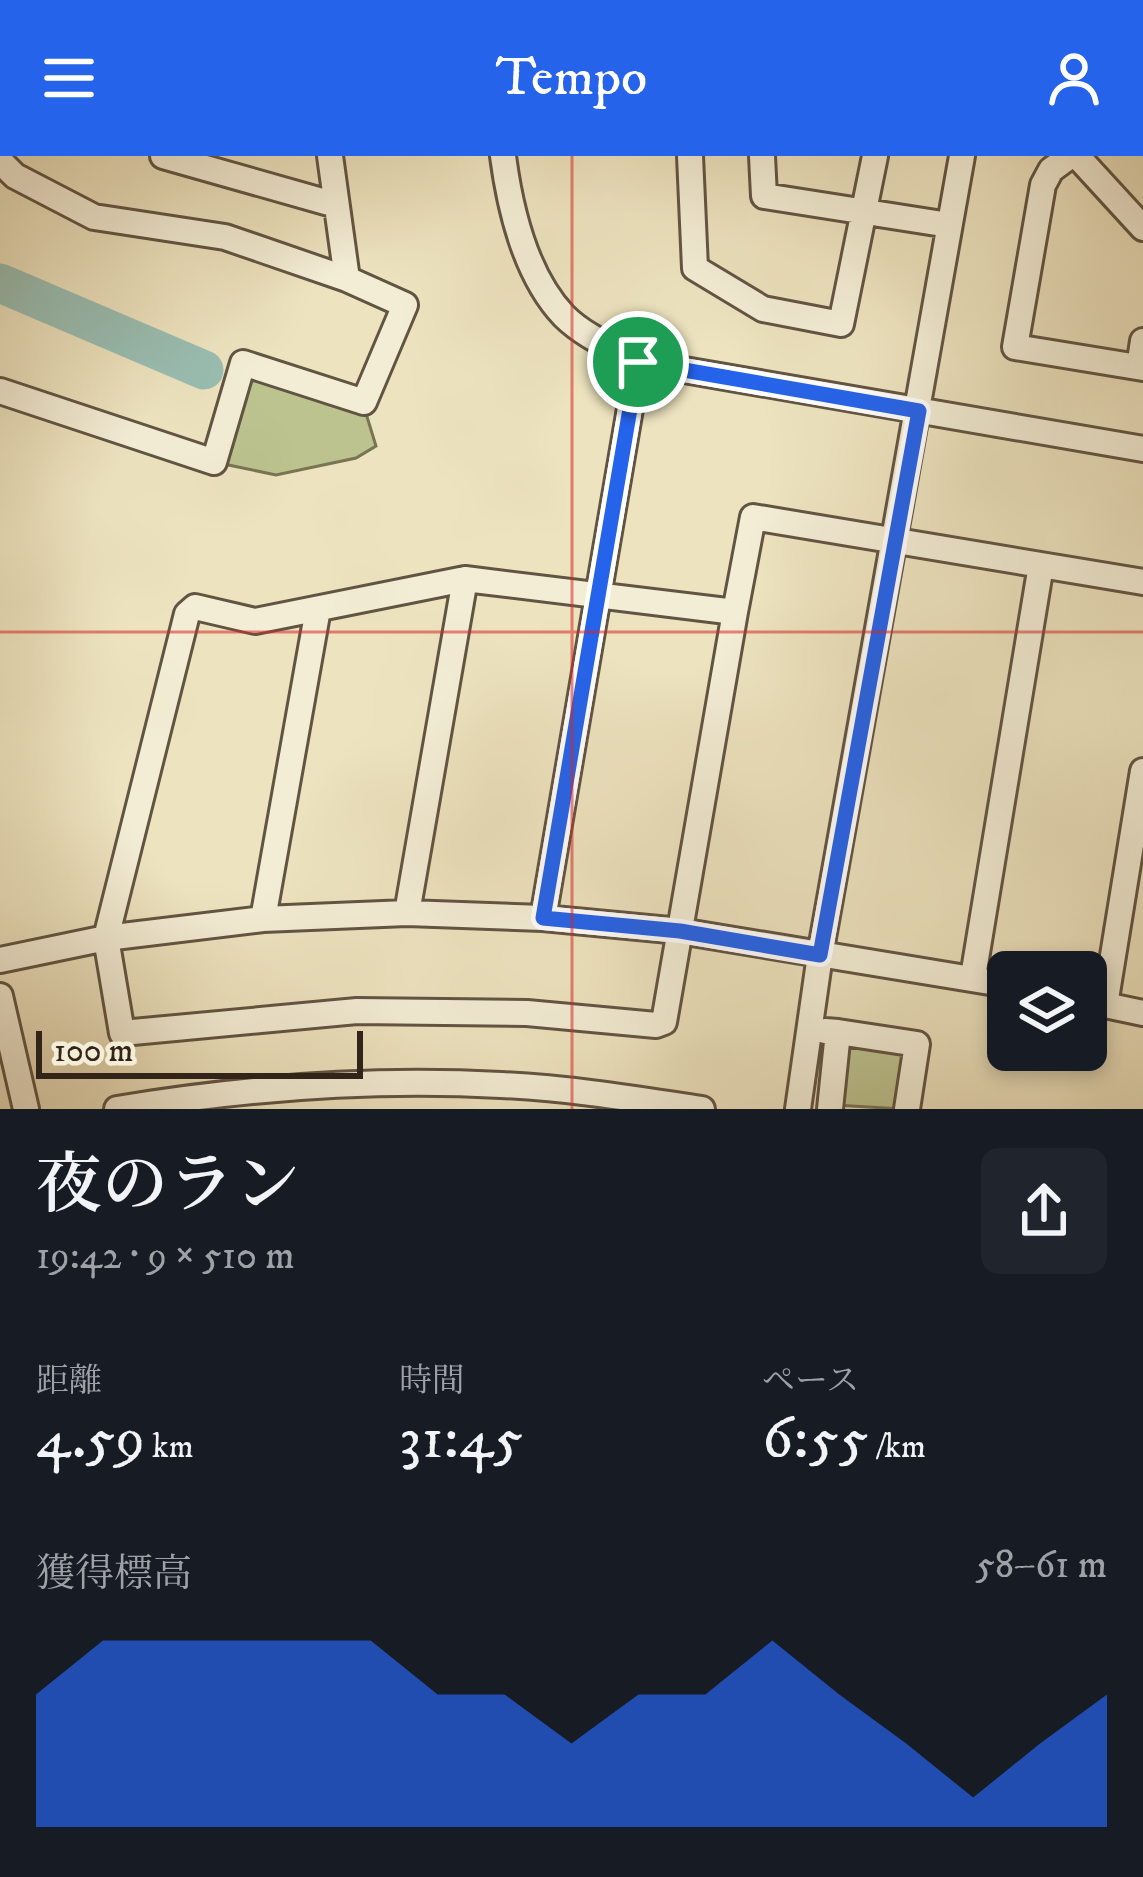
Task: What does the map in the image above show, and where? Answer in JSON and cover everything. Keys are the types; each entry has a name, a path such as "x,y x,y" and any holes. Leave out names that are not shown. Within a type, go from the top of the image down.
{"street":[{"path":"164,156 336,205"},
{"path":"331,156 347,279"},
{"path":"503,156 516,220 539,280 564,315 638,362 1143,449"},
{"path":"690,156 695,268 763,309 841,324 875,156"},
{"path":"762,156 764,196 950,225"},
{"path":"798,1109 820,955 962,156"},
{"path":"1143,229 1074,156 1051,170 1043,185 1015,347 1141,368 1143,340"},
{"path":"0,161 15,176 94,218 225,237 405,304 364,403 243,363 214,462 0,391"},
{"path":"543,918 638,362"},
{"path":"735,612 465,580 255,621 195,607 187,614 106,938 122,1033 357,1011 527,1013 664,1022 753,518 1143,582"},
{"path":"973,977 1041,565"},
{"path":"407,914 465,580"},
{"path":"263,919 318,609"},
{"path":"1106,951 1143,771"},
{"path":"0,960 106,938 263,919 407,914 543,918 680,931 987,980"},
{"path":"0,996 26,1109"},
{"path":"1107,1006 1143,1013"},
{"path":"830,1109 832,1032 917,1044 907,1109"},
{"path":"117,1109 297,1087 440,1083 526,1087 702,1109"}],"green space":[{"path":"246,370 364,407 376,446 356,458 276,475 219,463"},
{"path":"839,1039 911,1053 902,1109 835,1105"}],"waterway":[{"path":"0,283 204,370"}],"route":[{"path":"638,362 919,411 820,955 680,931 543,918 638,362"}]}
